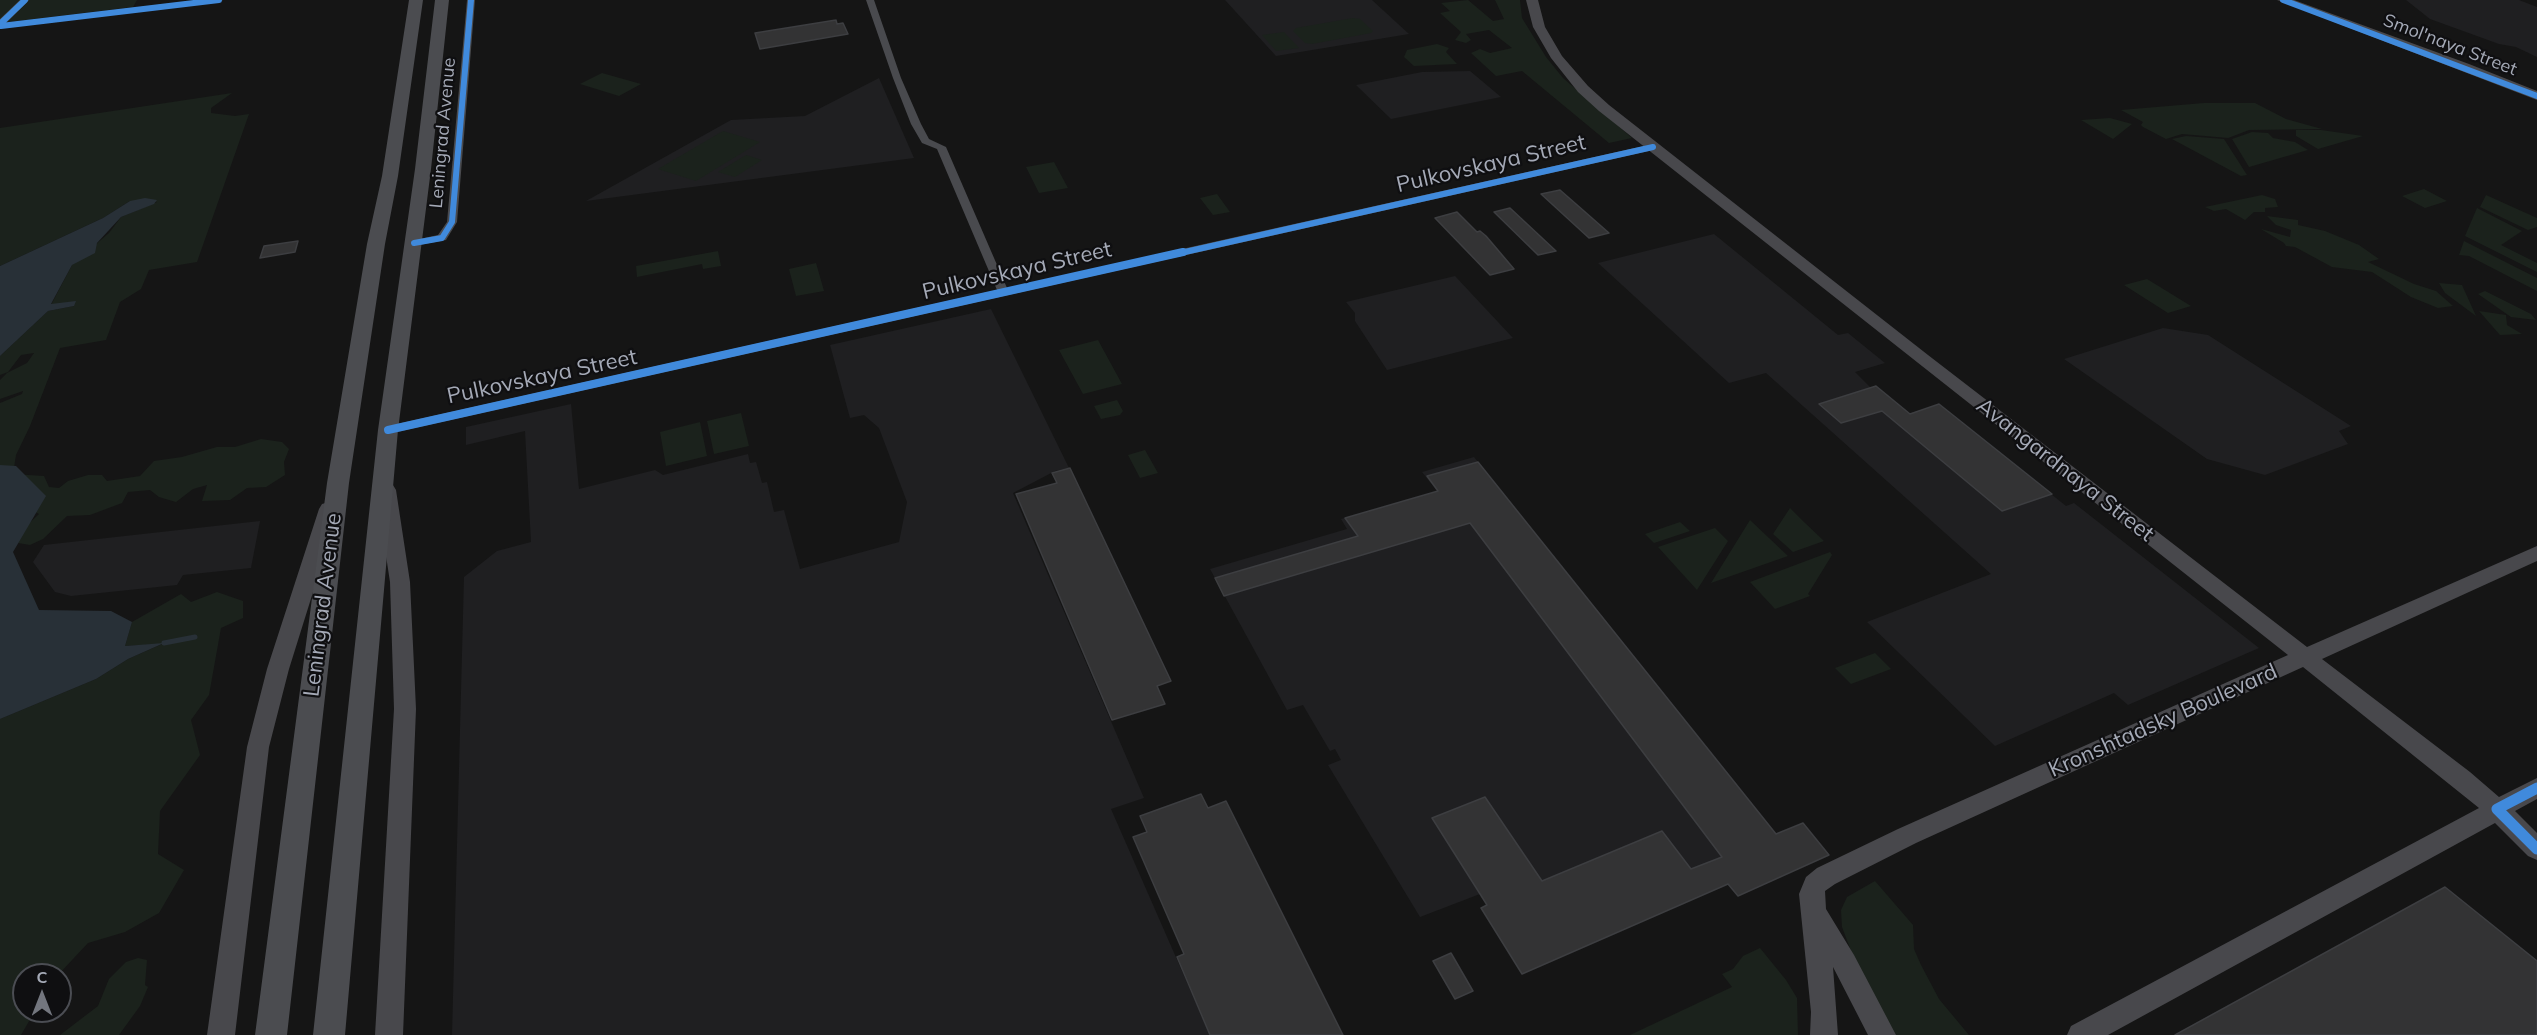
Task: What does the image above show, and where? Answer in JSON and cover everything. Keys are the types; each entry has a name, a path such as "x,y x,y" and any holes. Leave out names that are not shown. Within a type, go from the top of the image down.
{"main road":[{"name":"Leningrad Avenue","path":"271,1035 338,483 376,244 390,176 416,0"},
{"name":"Leningrad Avenue","path":"329,1035 388,430 414,243 442,0"},
{"name":"Avangardnaya Street","path":"1532,0 1537,23 1546,43 1570,75 1604,108 2462,779 2497,809 2537,849"},
{"name":"Smol'naya Street","path":"2283,0 2537,96"},
{"path":"384,473 400,582 405,709 389,1035"},
{"path":"221,1035 258,747 309,565 338,483"},
{"name":"Kronshtadsky Boulevard","path":"1824,1035 1824,1012 1812,894 1815,885 1826,876 1863,857 2537,553"},
{"path":"2081,1035 2537,788"},
{"path":"1813,910 1845,964 1882,1035"}],"street":[{"path":"25,0 0,24 1,26 8,27 219,0"},
{"name":"Leningrad Avenue","path":"414,243 442,238 452,222 471,0"},
{"path":"870,0 897,78 922,138 940,147 1004,293"},
{"name":"Pulkovskaya Street","path":"388,430 1653,147"}],"shaded area":[{"path":"0,0 137,0 133,7 0,23"},
{"path":"1225,0 1372,0 1409,34 1276,56"},
{"path":"1468,0 1493,21 1504,19 1495,0 1520,0 1522,18 1546,57 1563,78 1632,138 1609,143 1522,71 1496,76 1471,53 1480,49 1490,53 1512,48 1489,30 1466,34 1471,40 1466,43 1455,40 1461,32 1440,13 1450,11 1441,3"},
{"path":"2406,0 2519,0 2537,7 2537,57 2516,47 2499,44 2430,19"},
{"path":"1353,18 1360,19 1373,31 1312,44 1305,43 1293,31 1296,28"},
{"path":"1284,32 1299,48 1276,51 1262,35"},
{"path":"1437,44 1449,48 1446,52 1457,64 1414,66 1404,57 1407,50"},
{"path":"1470,71 1501,97 1391,119 1356,85 1422,72"},
{"path":"602,73 641,84 619,96 580,84"},
{"path":"879,78 914,158 586,201 731,120 805,116"},
{"path":"232,93 211,108 211,113 235,116 249,114 197,262 149,270 141,289 120,302 106,340 60,348 30,426 16,455 13,474 44,476 49,487 59,488 68,481 88,475 102,475 107,481 140,476 154,461 182,457 217,447 235,447 261,439 282,442 289,449 284,462 285,475 266,487 247,488 230,500 202,501 207,485 193,489 176,502 159,497 150,490 128,492 122,503 90,515 67,516 43,539 30,545 18,543 20,532 39,514 0,492 0,403 22,394 23,391 0,399 0,380 7,373 27,363 34,353 21,355 8,372 0,375 0,356 48,311 74,306 51,305 72,265 109,233 121,217 157,202 130,201 103,218 0,266 0,128"},
{"path":"2204,103 2255,103 2286,119 2322,129 2249,130 2228,138 2182,134 2166,139 2143,127 2141,125 2143,122 2121,110"},
{"path":"2110,118 2132,124 2113,139 2081,120"},
{"path":"2296,130 2321,130 2363,136 2318,149 2296,136"},
{"path":"723,131 760,142 696,181 658,169"},
{"path":"2252,132 2268,133 2273,138 2295,142 2308,150 2249,167 2232,139"},
{"path":"2186,136 2224,139 2247,175 2241,176 2172,139"},
{"path":"746,155 762,160 735,177 718,172"},
{"path":"1054,162 1068,188 1039,193 1026,167"},
{"path":"2424,189 2447,201 2425,208 2402,196"},
{"path":"1217,194 1230,212 1213,215 1200,198"},
{"path":"2262,195 2275,199 2278,207 2265,208 2265,212 2254,212 2245,220 2226,209 2214,211 2205,207"},
{"path":"2486,195 2537,218 2537,227 2528,230 2480,207"},
{"path":"145,198 157,200 154,204 121,217 97,243 95,253 72,265 51,304 76,301 74,306 48,311 0,356 0,266 103,218 130,201"},
{"path":"2477,208 2522,231 2501,245 2537,263 2537,272 2465,236"},
{"path":"2267,216 2298,220 2298,225 2325,231 2359,245 2379,259 2368,262 2414,284 2436,291 2453,306 2438,308 2411,297 2372,272 2332,267 2295,247 2286,246 2261,229 2290,237 2291,230 2276,225"},
{"path":"1714,234 1838,335 1848,333 1885,363 1855,372 1871,388 1876,386 1908,414 1939,404 2066,506 2074,503 2259,648 2128,705 2114,693 1995,746 1867,622 1991,574 1766,373 1729,383 1598,263"},
{"path":"2464,241 2537,278 2537,291 2469,256 2459,255"},
{"path":"718,251 721,266 703,269 702,264 637,277 636,266"},
{"path":"816,263 824,291 796,296 789,269"},
{"path":"1455,276 1513,338 1387,370 1355,321 1355,313 1346,302"},
{"path":"2147,279 2191,306 2168,313 2124,285"},
{"path":"2439,283 2462,285 2476,316 2445,293"},
{"path":"2485,291 2531,314 2536,320 2511,317 2478,294"},
{"path":"991,309 1069,468 1055,471 1013,493 1144,798 1111,809 1210,1035 452,1035 464,577 497,551 531,542 525,431 466,445 466,427 571,404 579,489 655,470 663,475 748,454 750,463 756,462 762,483 767,482 774,512 784,510 800,569 899,542 907,502 879,428 864,415 850,418 830,345"},
{"path":"2479,311 2506,315 2507,325 2522,334 2500,335"},
{"path":"2163,328 2208,335 2351,426 2339,431 2348,444 2265,475 2207,459 2064,359"},
{"path":"1098,340 1122,384 1083,394 1059,350"},
{"path":"1117,400 1123,411 1120,415 1101,419 1094,406"},
{"path":"741,413 749,446 714,454 707,421"},
{"path":"700,422 707,456 666,466 660,432"},
{"path":"1145,450 1158,473 1140,478 1128,455"},
{"path":"1474,457 1776,834 1803,823 1829,855 1738,896 1729,884 1522,974 1481,908 1487,905 1480,894 1420,917 1328,765 1341,760 1335,749 1330,751 1303,705 1287,710 1210,569 1347,529 1341,519 1437,491 1422,472"},
{"path":"0,465 16,466 46,496 13,552 39,610 111,611 132,622 125,646 164,643 128,659 96,679 0,719"},
{"path":"1790,508 1824,541 1793,552 1773,534"},
{"path":"1750,520 1788,556 1711,583"},
{"path":"260,521 251,568 183,575 177,585 71,596 55,592 33,562 44,545"},
{"path":"1680,522 1690,531 1654,543 1645,534"},
{"path":"1715,528 1728,541 1697,590 1658,547"},
{"path":"1830,552 1832,555 1808,594 1810,596 1775,609 1750,582"},
{"path":"217,592 243,601 243,618 221,628 209,695 191,720 200,755 160,811 158,854 184,870 159,913 125,932 88,943 69,963 12,963 12,1023 28,1023 21,1035 0,1035 0,719 96,679 128,659 162,644 125,646 132,622 181,594 191,602"},
{"path":"1875,653 1891,669 1851,684 1835,668"},
{"path":"1875,881 1913,925 1914,949 1921,965 1939,999 1969,1035 1894,1035 1859,972 1842,927 1841,910 1847,897"},
{"path":"1760,948 1786,980 1797,998 1798,1035 1630,1035 1732,987 1722,974 1733,969 1743,956"},
{"path":"138,958 147,960 145,985 148,987 140,1006 119,1035 60,1035 98,1006 109,979 126,962"}],"building":[{"path":"836,20 837,24 843,23 848,34 760,49 755,33"},
{"path":"1560,190 1609,233 1589,238 1541,194"},
{"path":"1510,208 1556,251 1538,255 1494,212"},
{"path":"1457,212 1477,232 1480,231 1486,236 1514,269 1490,275 1435,218"},
{"path":"298,241 295,252 260,258 264,246"},
{"path":"1876,386 1910,414 1939,404 2052,494 2002,511 1882,411 1841,423 1819,404"},
{"path":"1478,462 1776,834 1803,823 1829,855 1738,896 1728,884 1522,974 1481,908 1487,905 1432,818 1485,797 1542,881 1662,831 1691,869 1722,857 1470,523 1224,596 1215,578 1358,536 1345,518 1438,491 1427,476"},
{"path":"1070,468 1171,681 1157,686 1165,704 1112,720 1016,494 1057,483 1052,473"},
{"path":"1201,794 1208,808 1226,801 1343,1035 1210,1035 1177,957 1184,954 1133,837 1147,832 1140,816"},
{"path":"2445,887 2537,961 2537,1035 2175,1035"},
{"path":"1451,953 1473,991 1455,999 1433,961"}],"waterway":[{"path":"164,643 195,637"}],"cycle path":[{"path":"25,0 0,24 1,26 219,0"},
{"path":"414,243 442,238 452,222 471,0"},
{"path":"2283,0 2537,96"},
{"path":"388,430 1653,147"},
{"path":"2537,788 2497,809 2537,849"}]}
